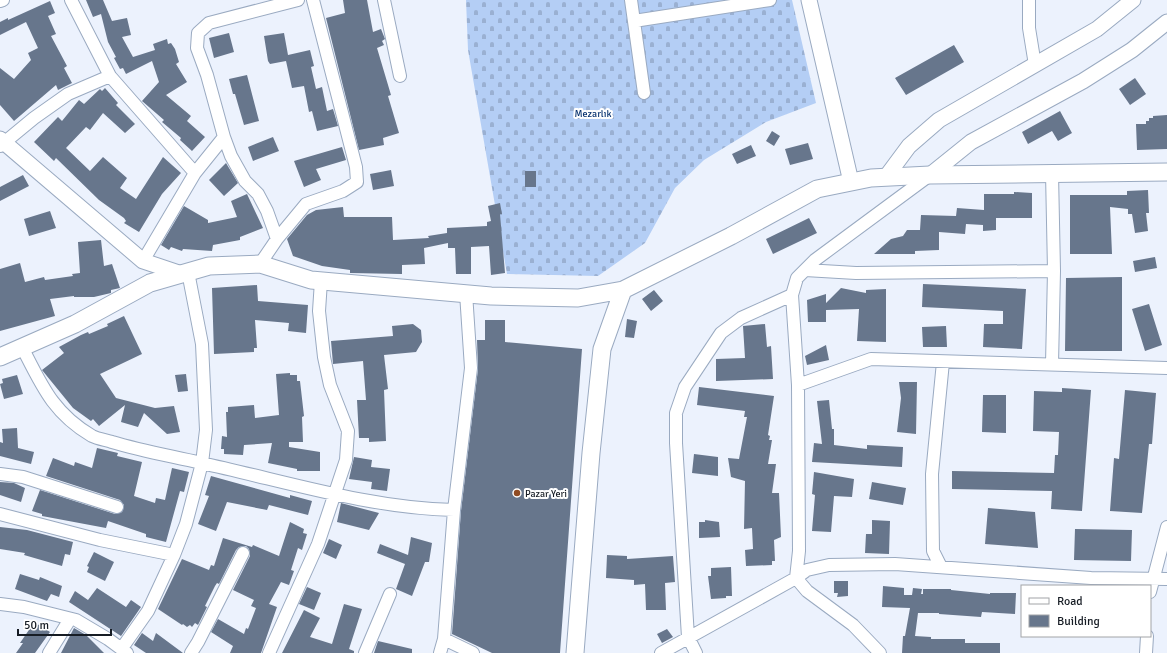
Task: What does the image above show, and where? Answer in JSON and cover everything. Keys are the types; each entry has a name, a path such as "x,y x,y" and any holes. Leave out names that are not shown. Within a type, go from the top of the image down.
{"main road":[{"path":"0,357 75,324 150,283 209,266 260,264 311,280 466,293 578,298 623,290 731,236 817,189 886,177 930,174 1167,172"},
{"path":"575,653 591,453 602,349 623,290"}],"street":[{"path":"72,0 110,76 195,173"},
{"path":"277,239 258,194 245,181 231,156 224,137 207,75 197,48 198,33 209,23 298,0"},
{"path":"260,264 277,239 306,204 343,191 357,182 356,167 313,0"},
{"path":"384,0 400,76"},
{"path":"631,0 644,93"},
{"path":"634,21 770,0"},
{"path":"809,0 851,182"},
{"path":"1029,0 1029,28 1035,65"},
{"path":"886,177 909,146 939,120 1096,30 1133,0"},
{"path":"880,653 853,625 807,591 796,578 799,551 798,385 792,295 797,278 815,260 886,210 971,142 1083,81 1132,50 1167,22"},
{"path":"0,604 24,607 76,620 124,651 148,611 174,555 186,524 202,463 206,430 202,344 185,273 143,261 1,142 68,94 110,76"},
{"path":"143,261 195,173 224,137"},
{"path":"1052,173 1054,271 1052,364"},
{"path":"805,270 856,273 1054,271"},
{"path":"269,653 318,544 336,495 346,460 348,431 330,385 324,357 319,311 321,281"},
{"path":"440,653 444,639 454,510 471,368 466,293"},
{"path":"696,653 688,637 676,443 676,413 685,387 722,333 741,318 792,295"},
{"path":"22,347 46,393 62,413 93,436 133,449 202,463 336,495 419,509 454,510"},
{"path":"798,385 871,359 1167,368"},
{"path":"941,567 933,551 932,474 943,362"},
{"path":"0,474 23,477 117,507"},
{"path":"0,514 100,540 174,555"},
{"path":"1151,589 1167,527"},
{"path":"191,653 243,553"},
{"path":"661,653 796,578 807,570 829,565 895,564 1091,578 1167,579"},
{"path":"365,653 390,594"},
{"path":"49,653 70,619"},
{"path":"1146,653 1147,637"},
{"path":"444,639 473,653"}],"green space":[{"name":"Mezarlık","path":"466,0 792,0 816,103 766,122 704,160 675,188 645,243 598,276 507,274 468,50"}],"building":[{"path":"86,0 103,0 112,21 127,18 131,35 122,37 133,57 155,50 153,44 167,39 168,44 171,43 175,49 179,62 176,64 187,82 166,95 191,116 187,121 205,137 192,151 180,140 181,138 162,122 164,120 142,101 159,82 152,61 126,74 123,68 120,69 114,58 116,57 108,42 101,14 93,17"},
{"path":"343,0 367,0 373,32 381,29 385,39 382,41 384,45 377,48 391,95 388,96 399,133 383,138 384,145 359,150 326,18 345,13"},
{"path":"50,1 55,13 48,16 56,34 51,36 67,66 64,68 72,83 58,90 56,85 14,121 0,105 0,68 14,79 31,60 28,53 38,48 26,22 0,35 0,22 8,18 8,20"},
{"path":"229,33 234,52 214,58 209,38"},
{"path":"284,33 288,55 310,50 314,66 311,67 316,89 322,87 327,111 333,109 338,126 317,131 312,111 309,112 304,86 292,88 286,61 270,64 268,61 264,36"},
{"path":"954,45 964,62 906,95 895,78"},
{"path":"247,75 259,121 244,125 229,79"},
{"path":"1135,78 1146,94 1130,105 1119,89"},
{"path":"105,88 118,103 116,105 135,124 125,133 103,113 90,130 86,127 66,148 90,171 103,157 127,178 120,188 136,199 163,157 181,173 162,194 139,232 124,223 126,221 124,218 99,200 56,158 54,161 34,142 58,117 62,121 79,100 84,104 100,89 102,91"},
{"path":"1060,111 1072,133 1058,141 1052,131 1028,144 1022,132"},
{"path":"1167,115 1167,149 1137,150 1136,124 1146,124 1146,121 1149,121 1149,118 1153,118 1153,116"},
{"path":"772,131 780,136 774,146 766,141"},
{"path":"273,137 279,151 253,161 248,147"},
{"path":"808,143 813,159 790,165 785,149"},
{"path":"751,145 756,156 737,164 732,154"},
{"path":"342,147 346,160 316,169 321,180 304,187 294,161"},
{"path":"226,163 238,183 224,196 209,180"},
{"path":"391,170 394,186 373,190 370,174"},
{"path":"525,171 536,171 536,187 525,187"},
{"path":"23,175 29,186 0,201 0,187"},
{"path":"1148,190 1149,213 1146,213 1148,231 1135,233 1132,214 1128,214 1128,209 1110,207 1112,254 1070,254 1070,195 1127,195 1127,191"},
{"path":"1014,192 1032,193 1032,218 996,218 996,230 983,231 983,225 966,224 965,234 939,232 939,250 915,251 915,254 874,254 891,239 903,236 907,230 920,230 921,215 956,216 957,208 984,210 984,194 1014,194"},
{"path":"247,194 263,228 240,237 240,240 213,245 212,251 183,249 182,251 171,247 169,250 161,245 184,206 208,220 208,223 237,217 231,201"},
{"path":"500,203 502,214 500,214 505,273 491,275 489,246 471,247 471,274 456,274 455,248 448,248 448,243 424,248 425,264 402,265 402,274 350,273 350,270 322,266 293,256 287,239 307,215 316,210 343,207 344,217 392,217 393,240 429,238 428,236 447,233 447,228 487,226 487,222 491,221 488,206"},
{"path":"50,211 56,228 29,236 24,219"},
{"path":"809,218 817,233 773,254 766,239"},
{"path":"101,240 104,266 112,264 120,288 111,290 111,293 94,297 74,296 50,299 55,316 0,331 0,269 20,263 25,282 44,277 45,280 73,276 72,274 80,273 78,242"},
{"path":"1155,257 1157,268 1135,272 1133,261"},
{"path":"1122,277 1122,351 1065,351 1066,278"},
{"path":"923,284 1026,289 1022,349 983,347 984,324 1003,324 1003,311 922,307"},
{"path":"257,285 258,301 308,305 306,333 288,331 289,323 255,320 257,348 254,348 254,352 214,354 212,288"},
{"path":"841,288 866,293 866,290 886,289 886,342 857,341 859,309 826,310 826,322 808,322 807,300 826,294 826,303"},
{"path":"654,290 663,301 651,311 642,299"},
{"path":"1149,304 1162,345 1145,351 1132,309"},
{"path":"124,316 142,354 100,374 116,398 155,408 174,406 180,432 167,434 144,413 138,427 121,422 125,405 99,426 93,419 91,421 73,408 42,370 64,353 59,347 88,332 89,334 108,326 107,324"},
{"path":"627,319 637,321 634,338 625,337"},
{"name":"Pazar Yeri","path":"485,320 505,320 505,342 582,349 560,653 492,653 452,634 461,511 478,369 477,340 485,340"},
{"path":"413,324 421,330 422,342 416,352 384,355 388,389 384,390 386,441 369,442 369,438 359,438 357,400 366,400 363,361 333,364 331,341 393,336 392,326"},
{"path":"765,324 767,347 771,346 773,379 716,381 716,359 745,358 743,326"},
{"path":"946,326 947,347 923,347 922,327"},
{"path":"826,345 829,360 807,365 805,356"},
{"path":"290,373 290,375 297,375 297,381 300,381 304,416 302,417 303,442 289,442 289,447 320,452 320,471 297,471 297,469 268,463 272,443 244,445 243,455 224,454 224,449 221,449 222,436 227,437 226,412 228,412 228,407 254,405 255,418 279,415 276,374"},
{"path":"186,374 188,391 178,392 175,375"},
{"path":"17,375 23,394 4,399 0,384 3,383 2,379"},
{"path":"899,382 917,382 916,434 897,432 901,398"},
{"path":"699,387 774,396 768,435 770,436 769,440 772,440 768,464 776,464 772,493 779,493 781,537 774,540 775,561 772,561 772,565 746,566 745,550 753,549 752,528 744,529 745,481 731,477 728,458 739,459 747,417 744,417 745,411 697,405"},
{"path":"1062,388 1091,390 1082,511 1051,509 1052,491 952,489 952,471 1054,473 1055,455 1058,455 1059,432 1033,431 1034,391 1062,392"},
{"path":"1125,390 1156,393 1152,444 1149,444 1142,513 1110,511 1114,458 1119,459"},
{"path":"983,395 1006,395 1006,433 982,432"},
{"path":"829,400 832,429 834,429 834,445 867,449 867,445 903,447 902,467 812,462 814,443 822,444 817,401"},
{"path":"17,428 18,448 34,452 31,464 0,456 0,442 3,443 2,429"},
{"path":"97,448 118,453 117,456 142,462 134,496 155,503 156,498 165,500 172,468 189,472 184,492 180,491 166,542 146,537 146,534 108,521 106,528 42,516 42,514 32,511 40,490 115,514 122,512 124,505 120,500 46,476 53,458 74,466 75,462 92,468"},
{"path":"694,454 718,457 718,476 692,473"},
{"path":"354,457 372,460 371,467 390,469 387,491 371,489 372,482 349,479"},
{"path":"814,472 854,479 852,497 834,496 831,532 812,531 815,495 812,494"},
{"path":"211,476 290,498 290,495 312,501 308,515 269,505 267,510 227,502 216,531 198,524 209,496 205,495"},
{"path":"0,482 14,483 25,488 21,502 0,495"},
{"path":"872,482 906,488 903,505 869,499"},
{"path":"341,503 379,513 369,530 337,522"},
{"path":"988,508 1035,512 1038,548 985,544"},
{"path":"705,520 719,522 720,537 699,538 699,522 705,522"},
{"path":"872,520 890,521 889,554 865,553 866,534 872,534"},
{"path":"290,522 304,529 303,533 307,534 302,550 298,548 291,570 294,571 289,585 281,582 269,604 277,607 261,653 230,653 233,646 211,632 218,619 244,634 246,628 248,629 256,608 251,606 254,600 233,590 250,556 249,549 246,546 239,547 236,550 219,584 217,583 215,586 198,625 195,623 192,627 190,625 187,627 183,624 182,625 158,609 182,559 209,570 211,565 214,566 223,538 252,547 253,545 279,556"},
{"path":"0,527 27,530 73,542 70,555 65,554 62,566 24,555 25,553 0,549"},
{"path":"1075,529 1132,530 1131,561 1074,560"},
{"path":"411,537 432,543 429,562 425,562 412,596 396,589 405,564 377,553 380,544 408,555"},
{"path":"329,539 342,545 336,559 323,553"},
{"path":"94,552 114,562 105,581 87,572 89,567 87,566"},
{"path":"607,555 627,556 627,559 673,556 675,582 665,583 666,610 646,610 645,584 634,585 634,580 606,578"},
{"path":"731,567 732,596 711,599 708,576 711,576 711,568"},
{"path":"20,574 39,580 40,577 62,586 59,597 51,594 47,601 15,589"},
{"path":"834,581 848,581 848,596 837,597 838,593 834,593"},
{"path":"883,586 904,588 904,595 912,595 913,588 922,589 921,594 923,594 923,589 951,589 990,594 1016,593 1015,614 982,612 981,617 939,613 918,613 915,636 931,637 931,639 965,639 965,643 1000,643 1000,653 902,653 903,636 905,636 910,608 882,607"},
{"path":"307,587 321,593 314,610 299,604"},
{"path":"97,588 126,607 131,600 141,607 121,636 69,602 75,591 88,600"},
{"path":"344,604 362,609 349,649 354,651 354,653 282,653 304,610 320,618 310,637 332,644"},
{"path":"33,624 40,625 50,632 35,653 16,653 23,643 20,643"},
{"path":"74,628 86,635 104,653 61,653"},
{"path":"667,629 673,637 662,643 657,634"},
{"path":"142,633 153,641 156,633 183,653 146,653 134,645"},
{"path":"378,641 412,649 412,653 374,653"}],"place":[{"name":"Pazar Yeri","path":"517,493"}]}
